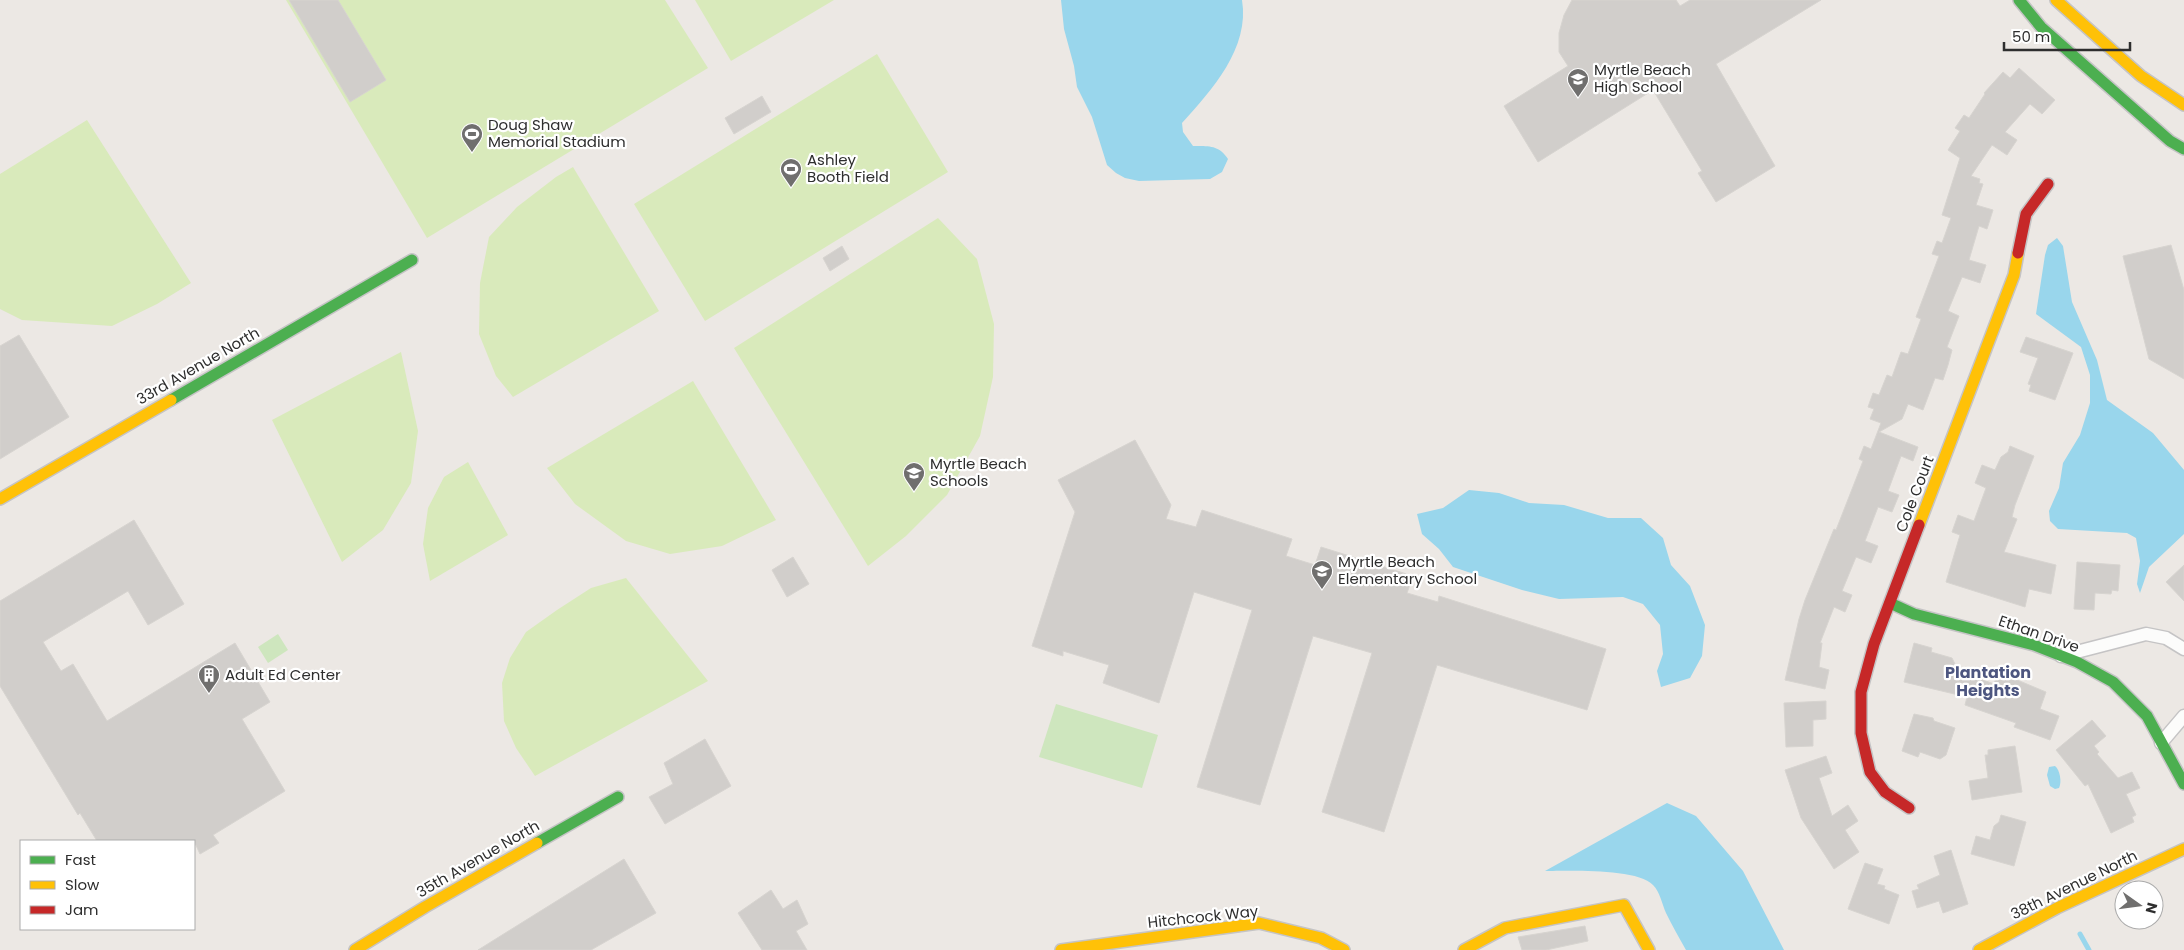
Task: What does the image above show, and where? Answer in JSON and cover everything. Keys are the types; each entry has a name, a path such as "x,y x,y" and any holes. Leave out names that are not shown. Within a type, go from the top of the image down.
{"street":[{"path":"2019,0 2041,27 2170,141 2184,149"},
{"path":"2056,0 2065,10 2142,76 2184,105"},
{"name":"Cole Court","path":"1909,808 1885,792 1870,772 1861,733 1861,692 1874,644 2014,275 2026,214 2048,184"},
{"name":"33rd Avenue North","path":"0,499 412,260"},
{"name":"Ethan Drive","path":"1890,604 1914,614 2034,645 2077,662 2113,682 2147,716 2184,784"},
{"path":"2061,656 2146,634 2166,638 2184,649"},
{"path":"2161,743 2184,716"},
{"name":"35th Avenue North","path":"355,950 425,907 618,797"},
{"name":"38th Avenue North","path":"1979,950 2057,908 2184,849"},
{"path":"1464,950 1505,928 1624,905 1649,950"},
{"name":"Hitchcock Way","path":"1061,950 1259,923 1321,938 1344,950"}],"green space":[{"name":"Doug Shaw Memorial Stadium","path":"286,0 665,0 708,68 427,238"},
{"path":"695,0 834,0 731,61"},
{"name":"Ashley Booth Field","path":"877,54 948,172 705,321 634,204"},
{"path":"87,120 191,283 157,304 112,326 22,320 0,309 0,174"},
{"path":"573,167 659,311 513,397 496,376 479,334 480,283 489,237 517,207 556,177"},
{"path":"938,218 977,259 994,324 993,377 980,436 947,495 906,536 868,566 734,348"},
{"path":"401,352 418,431 411,483 383,530 342,562 272,420"},
{"path":"693,381 776,520 722,546 670,554 626,541 575,504 547,468"},
{"path":"468,462 508,535 430,581 423,544 428,508 444,477"},
{"path":"626,578 708,681 535,776 516,748 504,721 502,683 510,658 526,632 557,610 591,588"},
{"path":"278,634 288,650 268,663 258,647"},
{"path":"1056,704 1158,735 1142,788 1039,757"}],"water":[{"path":"1061,0 1242,0 1243,18 1240,35 1234,51 1216,82 1182,123 1183,132 1193,146 1213,147 1225,154 1228,159 1222,172 1210,179 1139,181 1125,178 1107,165 1092,117 1077,87 1074,66 1064,29"},
{"path":"2057,238 2063,246 2072,302 2097,360 2107,400 2153,433 2184,470 2184,534 2149,567 2140,593 2137,584 2140,561 2136,538 2127,533 2058,529 2050,521 2049,511 2059,488 2063,463 2080,435 2090,403 2090,375 2081,347 2036,314 2045,255 2048,245"},
{"path":"1469,490 1499,493 1529,503 1564,505 1608,518 1641,518 1663,538 1671,565 1690,586 1705,625 1702,656 1690,678 1661,687 1657,671 1663,654 1660,625 1643,604 1623,597 1559,599 1522,590 1453,567 1439,549 1422,534 1417,514 1443,508"},
{"path":"2055,766 2059,773 2060,785 2059,788 2055,789 2050,786 2047,775 2049,767"},
{"path":"1667,803 1696,816 1743,871 1784,950 1686,950 1666,913 1657,891 1653,885 1645,880 1618,873 1545,871"}],"building":[{"path":"289,0 338,0 386,80 350,102"},
{"name":"Myrtle Beach High School","path":"1572,0 1676,0 1680,6 1690,0 1821,0 1716,64 1775,166 1716,202 1698,173 1702,171 1653,90 1538,162 1504,106 1568,66 1559,52 1559,33 1564,15"},
{"path":"2019,68 2055,100 2042,114 2030,104 2005,132 2017,140 2007,155 1992,145 1971,176 1980,179 1979,183 1983,184 1976,205 1993,210 1987,229 1979,226 1969,260 1986,265 1980,283 1962,277 1948,311 1959,316 1947,347 1952,350 1948,365 1943,380 1935,378 1923,410 1908,404 1902,419 1879,432 1918,447 1913,461 1901,456 1888,491 1899,495 1892,512 1878,507 1865,541 1878,546 1871,563 1856,557 1842,591 1852,595 1845,612 1834,607 1820,643 1822,643 1819,667 1829,670 1825,689 1785,680 1805,600 1834,529 1836,530 1863,461 1859,459 1864,446 1871,449 1881,423 1870,419 1874,409 1868,407 1873,393 1879,395 1887,375 1892,377 1901,352 1908,354 1921,319 1916,317 1939,256 1932,254 1937,241 1942,243 1951,218 1942,215 1960,158 1948,150 1960,131 1955,128 1964,115 1969,118 1984,93 2003,72 2010,78"},
{"path":"762,96 771,112 734,134 725,118"},
{"path":"2171,245 2184,290 2184,379 2149,359 2123,256"},
{"path":"842,246 849,259 830,271 823,258"},
{"path":"19,335 69,417 0,459 0,346"},
{"path":"2026,337 2073,353 2055,400 2029,391 2031,385 2028,384 2038,358 2020,352"},
{"name":"Myrtle Beach Elementary School","path":"1135,440 1171,505 1166,519 1196,527 1202,510 1292,539 1286,556 1315,565 1321,547 1413,576 1407,593 1438,602 1439,596 1606,649 1587,710 1437,665 1384,832 1322,812 1372,653 1313,636 1260,805 1197,787 1252,610 1194,592 1159,703 1103,683 1109,665 1063,651 1063,656 1032,646 1075,512 1058,480"},
{"path":"2010,446 2034,456 2015,505 2012,517 2017,519 2004,552 2056,565 2051,594 2029,589 2025,607 1946,582 1960,535 1952,532 1958,515 1974,521 1986,488 1975,483 1982,465 1995,470 2001,457 2008,452"},
{"name":"Adult Ed Center","path":"134,520 184,604 148,625 128,591 43,642 61,671 73,664 107,721 235,643 270,702 242,719 285,791 213,835 219,843 200,854 195,840 96,840 80,813 78,815 0,686 0,601"},
{"path":"793,557 809,584 787,597 772,570"},
{"path":"2077,562 2120,565 2118,591 2112,590 2111,594 2095,593 2094,610 2074,609"},
{"path":"2184,565 2184,601 2166,582"},
{"path":"1914,643 1932,648 1931,652 1952,658 1955,664 1954,669 1994,684 1998,672 2046,692 2040,709 2059,716 2050,740 2014,727 2016,723 1965,705 1967,697 1904,682"},
{"path":"1826,701 1826,719 1813,720 1813,746 1786,747 1784,703"},
{"path":"1914,714 1933,718 1934,721 1955,728 1946,755 1940,759 1920,752 1918,757 1902,751"},
{"path":"2092,720 2106,736 2094,746 2099,752 2097,754 2118,778 2132,772 2140,788 2126,794 2136,815 2132,817 2134,822 2111,833 2088,784 2085,786 2056,750"},
{"path":"705,739 731,786 665,824 649,797 673,784 664,763"},
{"path":"2015,746 2022,792 1972,800 1969,781 1988,778 1985,755 1988,755 1988,750"},
{"path":"1826,756 1832,773 1819,778 1832,816 1848,805 1858,821 1845,830 1859,852 1834,869 1801,818 1785,770"},
{"path":"2001,815 2026,822 2014,866 1971,854 1976,836 1990,840 1994,826 1999,822"},
{"path":"1951,850 1968,904 1943,913 1939,901 1917,908 1912,891 1919,889 1917,885 1940,875 1934,856"},
{"path":"624,859 656,913 591,950 478,950"},
{"path":"1865,863 1883,869 1877,884 1885,886 1884,889 1899,895 1889,924 1848,909"},
{"path":"771,890 783,909 797,900 808,924 796,931 807,950 762,950 738,913"},
{"path":"1585,926 1588,941 1546,950 1522,950 1518,937"}],"waterway":[{"path":"2080,934 2089,950"}],"traffic: fast":[{"path":"2019,0 2041,27 2170,141 2184,149"},
{"path":"171,400 412,260"},
{"path":"1890,603 1914,614 2034,645 2077,662 2113,682 2147,716 2184,784"},
{"path":"537,843 618,797"}],"traffic: slow":[{"path":"2056,0 2141,76 2184,105"},
{"path":"1919,525 2014,275 2018,253"},
{"path":"0,499 171,400"},
{"path":"355,950 425,907 537,843"},
{"path":"1979,950 2057,908 2184,849"},
{"path":"1464,950 1505,928 1624,905 1649,950"},
{"path":"1061,950 1259,923 1321,938 1344,950"}],"traffic: jam":[{"path":"2018,253 2026,214 2048,184"},
{"path":"1909,808 1885,792 1870,772 1861,733 1861,692 1874,644 1919,525"}],"place":[{"name":"Myrtle Beach High School","path":"1578,98"},
{"name":"Doug Shaw Memorial Stadium","path":"472,153"},
{"name":"Ashley Booth Field","path":"791,188"},
{"name":"Myrtle Beach Schools","path":"914,492"},
{"name":"Myrtle Beach Elementary School","path":"1322,590"},
{"name":"Adult Ed Center","path":"209,694"}],"district":[{"name":"Plantation Heights","path":"1988,681"}]}
